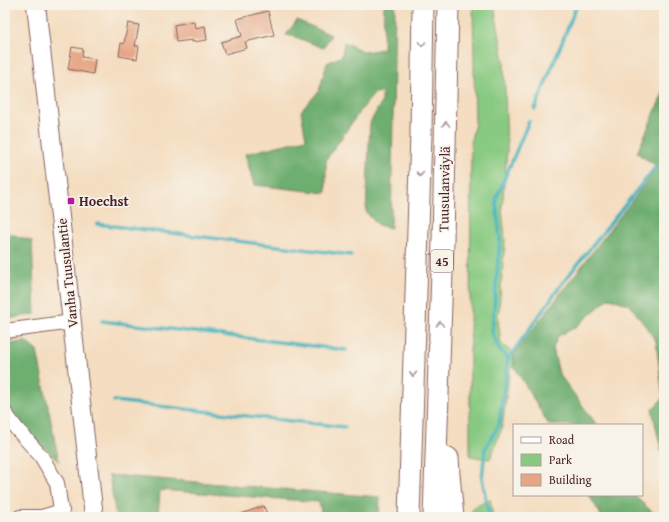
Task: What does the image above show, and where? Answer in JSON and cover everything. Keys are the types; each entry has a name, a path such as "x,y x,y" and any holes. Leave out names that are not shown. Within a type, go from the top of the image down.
{"highway":[{"name":"Tuusulanväylä","path":"409,517 421,134 422,5"},
{"name":"Tuusulanväylä","path":"434,517 444,226 448,5"},
{"path":"439,353 448,428 448,474 453,517"}],"main road":[{"name":"Vanha Tuusulantie","path":"36,5 94,517"}],"street":[{"path":"5,331 72,322"},
{"path":"5,413 41,456 57,483 62,514 42,517 20,517"}],"green space":[{"path":"384,5 395,5 391,228 378,225 366,212 370,123 382,101 382,92 375,93 360,111 326,160 326,193 254,185 245,154 306,139 301,111 319,91 327,63 342,56 344,42 365,52 383,49"},
{"path":"473,5 494,5 504,61 507,151 502,208 505,240 498,320 501,344 514,354 514,366 510,368 502,428 490,459 470,456 471,140 475,123"},
{"path":"297,20 331,35 323,48 296,37 286,35"},
{"path":"664,91 664,465 652,409 663,398 656,341 630,305 609,298 576,327 558,336 553,348 559,374 596,424 548,424 514,366 514,354 658,167 637,153"},
{"path":"8,233 32,241 35,314 7,319 5,317 5,242"},
{"path":"25,341 37,351 59,462 9,413 5,403 5,345"},
{"path":"109,475 380,497 379,517 322,517 319,502 160,490 158,517 116,517"},
{"path":"590,496 636,496 658,517 602,517"},
{"path":"490,499 493,517 473,517 472,508"}],"building":[{"path":"268,11 274,35 245,42 247,48 225,54 221,42 242,36 237,19"},
{"path":"194,21 195,28 205,26 207,40 176,42 174,25"},
{"path":"128,23 139,25 135,46 139,46 137,59 119,56 121,43 124,44"},
{"path":"72,47 83,49 82,57 95,59 93,74 68,69"},
{"path":"264,506 268,517 235,516"}],"waterway":[{"path":"535,109 577,5"},
{"path":"489,517 482,478 485,449 499,425 508,359 499,349 492,332 500,239 496,199 529,121"},
{"path":"508,359 561,285 657,165"},
{"path":"97,224 351,255"},
{"path":"102,321 346,350"},
{"path":"114,401 345,427"}],"place":[{"name":"Hoechst","path":"71,201"}]}
